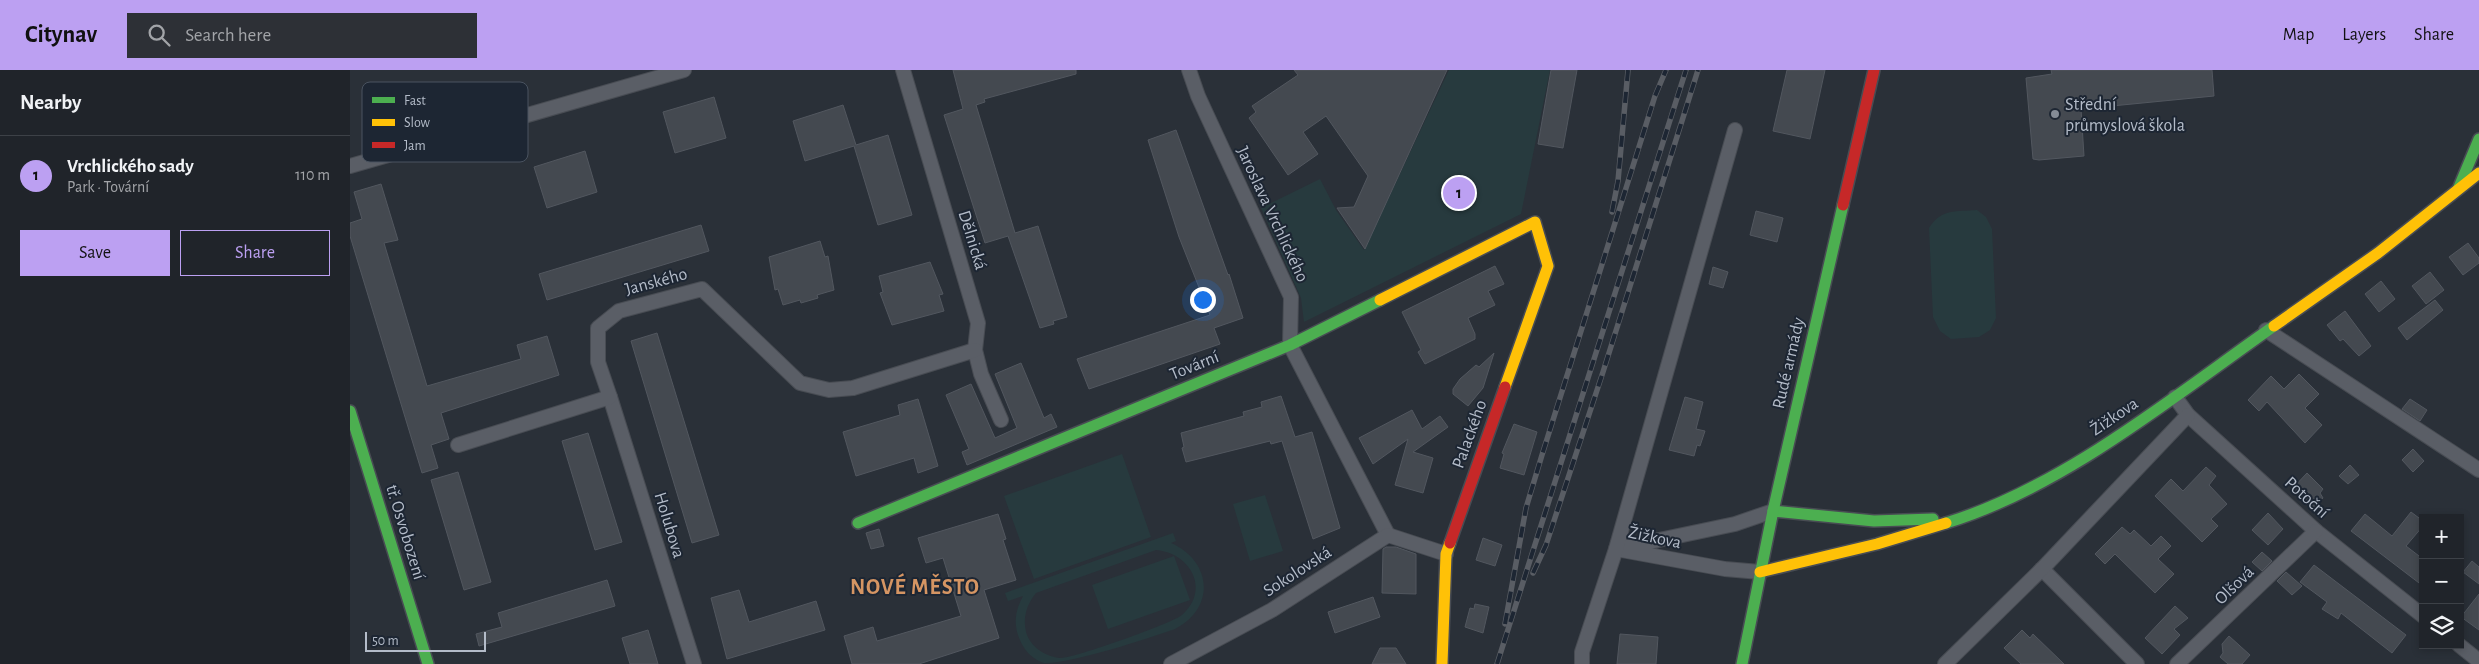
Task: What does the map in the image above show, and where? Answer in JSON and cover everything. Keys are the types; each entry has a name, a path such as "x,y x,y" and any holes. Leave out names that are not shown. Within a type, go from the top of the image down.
{"street":[{"path":"528,115 684,70"},
{"name":"Dělnická","path":"903,70 978,323 975,350 981,374 1001,420"},
{"name":"Jaroslava Vrchlického","path":"1189,70 1198,96 1291,298 1290,345 1388,535"},
{"name":"Rudé armády","path":"1742,664 1760,572 1874,70"},
{"path":"1582,664 1582,652 1616,549 1735,130"},
{"path":"2458,190 2479,139"},
{"path":"350,166 364,162"},
{"name":"Žižkova","path":"1616,549 1725,569 1760,572 1867,547 1972,515 2006,500 2085,458 2175,397 2266,330 2378,252 2479,173"},
{"name":"Tovární","path":"858,523 1290,345 1535,222"},
{"name":"Palackého","path":"1442,664 1446,554 1548,266 1535,222"},
{"name":"Janského","path":"610,397 598,362 598,328 619,311 702,289 800,383 829,390 853,388 975,350"},
{"path":"2266,330 2479,470"},
{"path":"458,445 610,397"},
{"name":"Holubova","path":"610,397 694,664"},
{"name":"Potoční","path":"2175,397 2188,415 2316,531 2419,613"},
{"name":"tř. Osvobození","path":"350,410 428,664"},
{"path":"1945,664 2042,569 2188,415"},
{"name":"Žižkova","path":"1616,549 1735,524 1774,511 1810,516 1915,521 1972,515"},
{"name":"Olšová","path":"2177,664 2316,531"},
{"path":"1388,535 1446,554"},
{"name":"Sokolovská","path":"1171,664 1272,610 1388,535"},
{"path":"2042,569 2137,664"},
{"path":"2464,649 2479,661"}],"green space":[{"path":"1449,70 1550,70 1521,214 1304,322 1301,298 1261,208 1320,179 1336,210 1364,250"},
{"path":"1977,210 1986,217 1992,229 1996,318 1990,330 1979,337 1951,339 1940,331 1933,317 1929,228 1944,214 1956,211"},
{"path":"1122,454 1151,537 1034,579 1004,496"},
{"path":"1265,495 1283,551 1250,561 1233,504"},
{"path":"1173,533 1176,541 1171,543 1185,551 1195,561 1204,585 1203,597 1197,609 1188,620 1175,629 1072,660 1044,663 1036,660 1026,651 1016,628 1018,607 1023,596 1008,601 1005,593","holes":["1156,550 1168,553 1187,565 1193,574 1195,594 1191,605 1182,615 1143,632 1068,657 1060,658 1045,654 1029,640 1025,618 1027,608 1036,593"]},
{"path":"1174,556 1190,600 1108,629 1092,585"}],"building":[{"path":"953,70 1076,70 1076,74 984,99 985,102 976,105 1015,233 1038,226 1067,317 1053,321 1054,324 1040,328 1008,236 985,243 944,115 963,109"},
{"path":"1294,70 1447,70 1365,249 1337,208 1354,207 1368,176 1326,116 1303,132 1318,154 1288,175 1249,118 1256,112 1252,106 1298,75"},
{"path":"1551,70 1577,70 1563,148 1538,144"},
{"path":"1787,70 1825,70 1810,139 1773,131"},
{"name":"Střední průmyslová škola","path":"2051,70 2212,70 2214,96 2081,109 2084,156 2033,159 2026,78 2052,74"},
{"path":"714,97 726,138 675,153 663,112"},
{"path":"843,105 856,145 888,135 912,215 878,225 854,146 805,161 793,121"},
{"path":"1176,130 1229,274 1243,318 1214,328 1220,344 1089,389 1077,359 1210,315 1179,237 1148,140"},
{"path":"585,151 597,192 547,208 534,167"},
{"path":"381,184 398,240 384,243 427,386 521,359 517,345 547,336 559,375 441,413 449,439 431,445 438,468 422,473 350,236 350,223 362,219 354,192"},
{"path":"1756,211 1783,218 1777,242 1750,235"},
{"path":"701,225 709,251 547,300 539,274"},
{"path":"820,241 825,257 828,256 834,290 817,295 818,298 801,303 800,300 783,305 778,289 775,290 769,257"},
{"path":"2468,243 2479,258 2479,263 2463,275 2449,257"},
{"path":"930,262 943,294 939,295 944,311 892,325 880,293 883,292 879,276"},
{"path":"1495,266 1504,284 1488,291 1495,305 1468,318 1475,334 1475,339 1425,364 1418,352 1421,350 1402,312"},
{"path":"1713,267 1728,272 1723,288 1709,284"},
{"path":"2430,272 2444,290 2426,304 2412,286"},
{"path":"2381,281 2395,299 2379,312 2365,294"},
{"path":"2435,300 2443,310 2407,340 2398,328"},
{"path":"2345,311 2371,346 2359,356 2343,339 2340,341 2327,325"},
{"path":"657,333 719,535 692,543 631,341"},
{"path":"1494,353 1483,388 1468,406 1453,394 1453,389 1460,379 1476,365 1479,367"},
{"path":"1021,363 1044,418 1051,414 1057,427 967,465 962,452 969,449 946,395 971,384 995,438 1017,428 995,374"},
{"path":"2299,374 2319,394 2305,408 2322,425 2305,443 2267,402 2259,411 2248,400 2271,376 2284,389"},
{"path":"1281,396 1295,437 1312,432 1340,528 1313,539 1282,441 1271,444 1270,441 1186,462 1182,448 1184,447 1181,433 1244,416 1243,412 1262,407 1261,402"},
{"path":"1685,397 1703,402 1696,429 1705,431 1700,446 1697,445 1694,456 1669,450"},
{"path":"918,399 938,466 918,473 914,458 856,476 843,432 900,415 898,405"},
{"path":"2410,399 2427,410 2420,421 2402,409"},
{"path":"1412,410 1422,429 1440,416 1448,427 1413,452 1433,458 1423,493 1395,485 1408,439 1373,464 1359,438"},
{"path":"1514,424 1537,432 1524,475 1500,468 1504,454 1502,453"},
{"path":"588,433 622,542 595,550 562,441"},
{"path":"2413,449 2424,461 2413,472 2402,460"},
{"path":"2350,465 2359,475 2348,484 2339,476"},
{"path":"2206,467 2216,476 2209,485 2227,504 2211,519 2218,526 2202,542 2155,496 2171,479 2183,491"},
{"path":"458,472 491,582 464,590 431,480"},
{"path":"2307,473 2323,489 2320,493 2323,498 2314,507 2310,503 2308,505 2292,489"},
{"path":"2411,512 2419,518 2419,531 2406,546 2419,556 2419,583 2351,531 2365,514 2392,536"},
{"path":"2268,513 2283,529 2268,545 2252,530"},
{"path":"998,514 1006,539 1003,540 1016,580 984,590 999,638 919,664 852,664 844,636 873,627 877,641 961,616 943,558 926,563 918,538"},
{"path":"2122,527 2130,534 2134,530 2151,546 2161,536 2171,546 2158,559 2174,574 2155,593 2115,554 2105,564 2095,554"},
{"path":"879,529 884,546 871,549 866,533"},
{"path":"1483,538 1502,545 1495,566 1476,560"},
{"path":"1386,547 1396,547 1416,554 1416,594 1382,593 1383,549"},
{"path":"2262,552 2272,561 2262,571 2252,562"},
{"path":"2472,561 2479,567 2479,584 2464,573"},
{"path":"2314,565 2406,635 2392,653 2341,613 2338,619 2322,609 2327,602 2300,582"},
{"path":"2286,572 2302,586 2292,595 2277,581"},
{"path":"607,580 615,606 479,646 476,634 502,627 498,613"},
{"path":"739,590 749,622 816,601 825,630 727,659 711,598"},
{"path":"2479,594 2479,630 2464,619 2464,613"},
{"path":"1373,597 1380,617 1335,633 1328,612"},
{"path":"1475,604 1489,607 1483,633 1465,627 1470,608 1474,609"},
{"path":"2175,606 2188,618 2174,629 2180,635 2162,654 2145,638"},
{"path":"648,630 658,664 630,664 622,638"},
{"path":"2022,630 2030,638 2033,634 2064,664 2021,664 2004,648"},
{"path":"1620,634 1658,637 1656,664 1617,664"},
{"path":"2229,636 2250,655 2242,664 2228,664 2220,657 2223,653 2222,644"},
{"path":"1380,648 1396,648 1406,664 1372,664"}],"railway":[{"path":"1612,212 1618,181 1628,70"},
{"path":"1505,624 1526,508 1655,96 1666,70"},
{"path":"1497,664 1686,70"},
{"path":"1533,573 1546,545 1603,372 1698,70"}],"traffic: fast":[{"path":"2459,187 2479,139"},
{"path":"1742,664 1773,511 1843,205"},
{"path":"858,523 1290,345 1380,300"},
{"path":"1946,523 1990,507 2033,487 2075,463 2157,410 2274,326"},
{"path":"350,411 428,664"},
{"path":"1773,511 1874,521 1933,519"}],"traffic: slow":[{"path":"2274,326 2378,253 2479,173"},
{"path":"1380,300 1535,222 1548,266 1505,387"},
{"path":"1760,572 1877,544 1946,523"},
{"path":"1442,664 1446,554 1450,543"}],"traffic: jam":[{"path":"1843,205 1874,70"},
{"path":"1450,543 1505,387"}],"place":[{"name":"Střední průmyslová škola","path":"2055,114"},
{"name":"Vrchlického sady","path":"1459,193"}],"district":[{"name":"NOVÉ MĚSTO","path":"915,586"}]}
